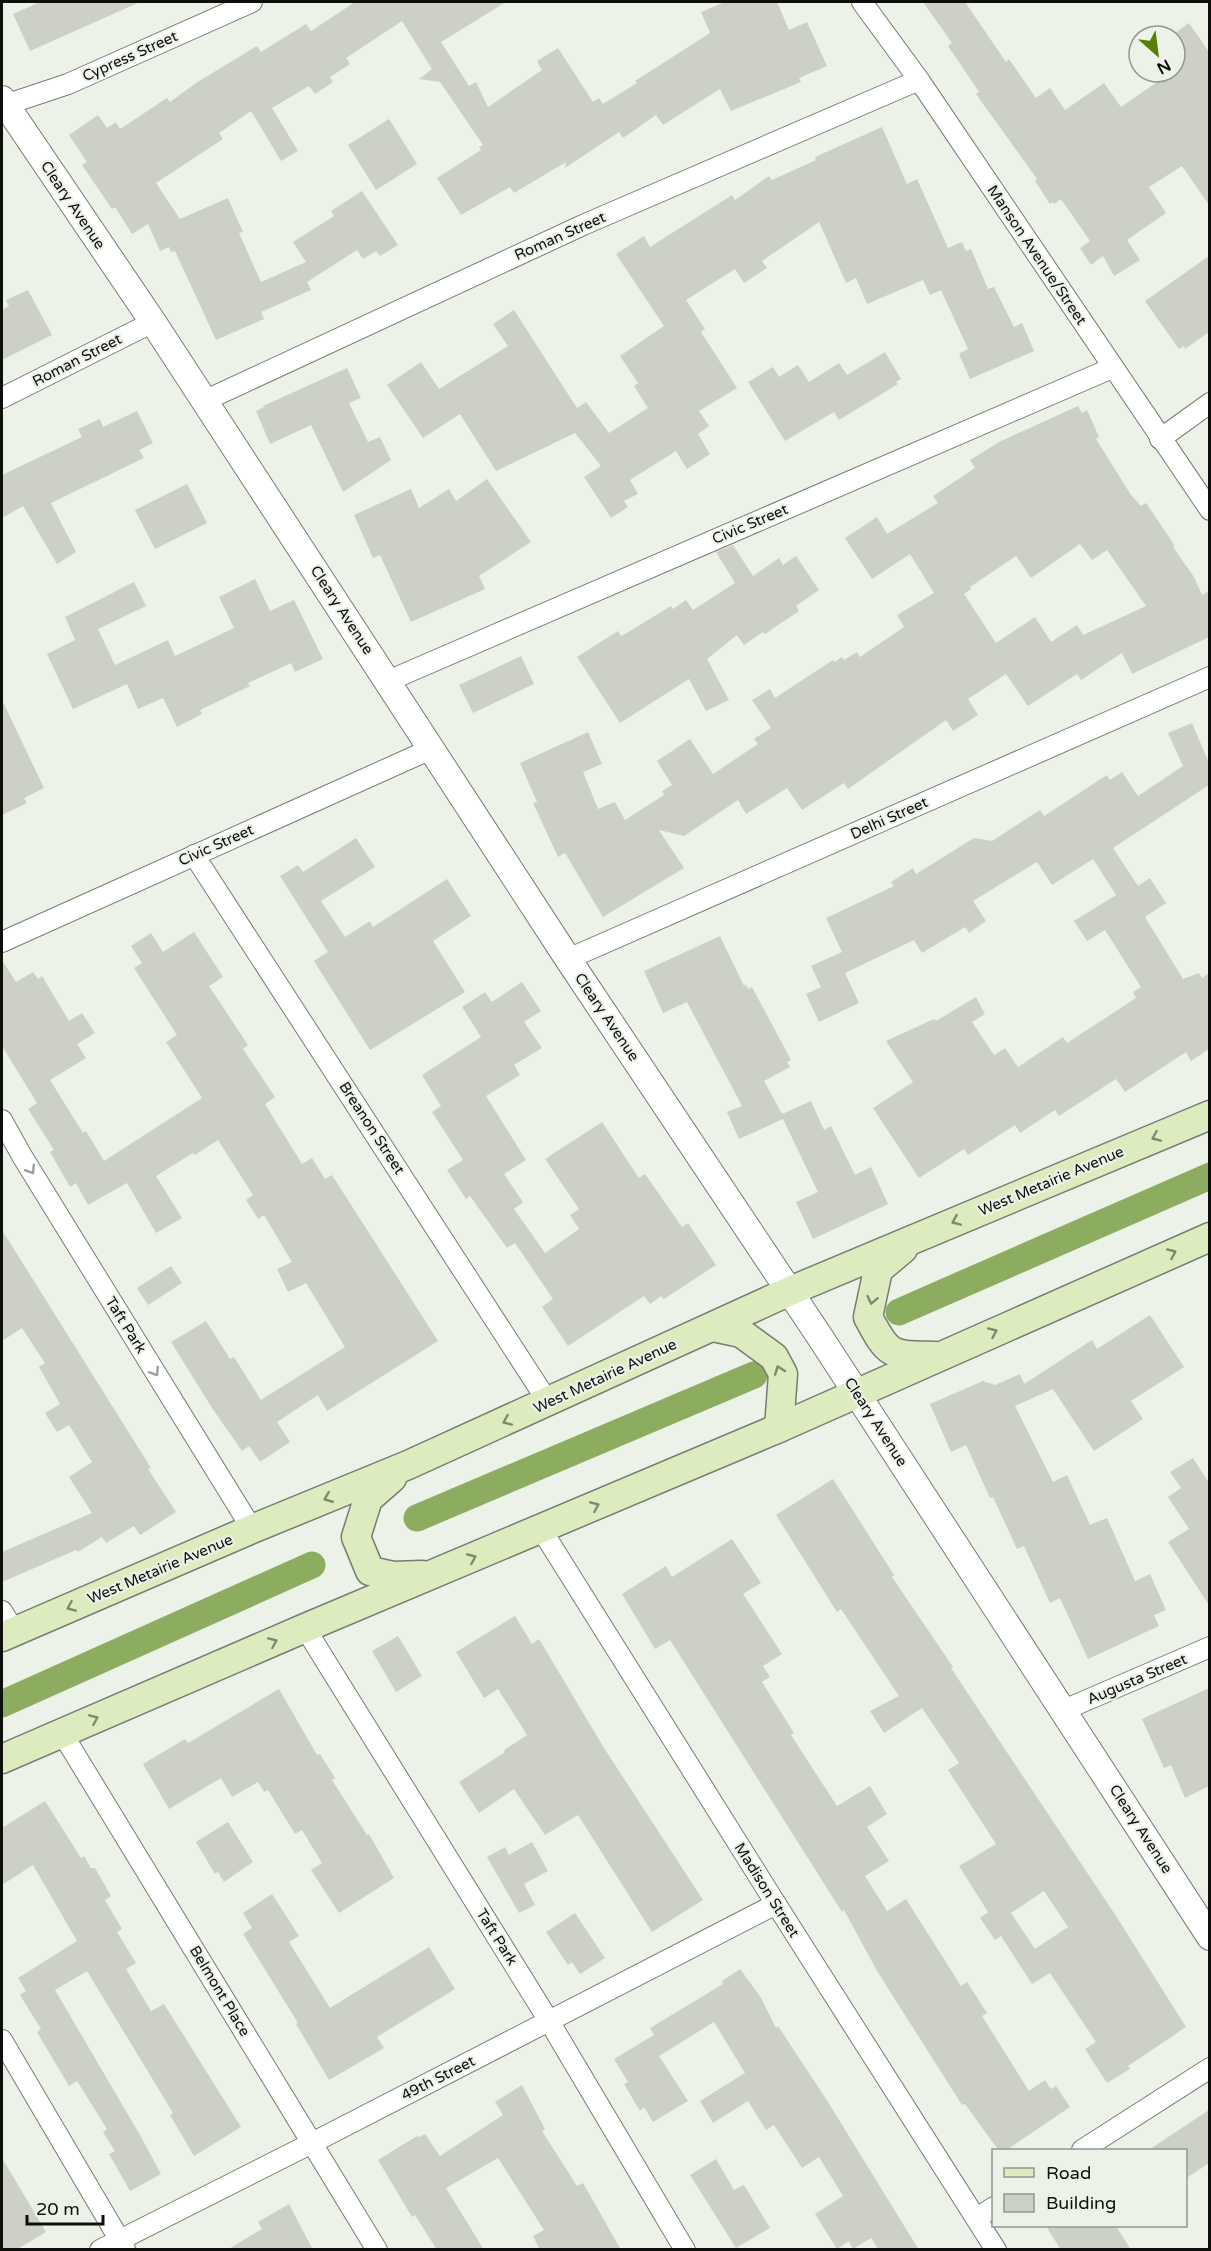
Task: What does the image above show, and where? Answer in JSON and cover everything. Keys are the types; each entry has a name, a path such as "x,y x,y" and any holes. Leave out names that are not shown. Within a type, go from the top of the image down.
{"main road":[{"name":"West Metairie Avenue","path":"6,1626 408,1465 790,1291 1209,1114"},
{"path":"2,1759 779,1428 1209,1237"},
{"path":"916,1238 878,1270 868,1317 881,1342 898,1355 940,1356"},
{"path":"713,1327 741,1333 774,1357 783,1374 779,1428"},
{"path":"408,1465 368,1499 356,1538 370,1570 393,1576 431,1575"}],"street":[{"name":"Cypress Street","path":"3,102 68,84 252,2"},
{"name":"Manson Avenue/Street","path":"862,2 919,80 1209,510"},
{"name":"Roman Street","path":"204,401 583,225 919,80"},
{"name":"Cleary Avenue","path":"3,102 153,322 568,959 790,1291 1064,1710 1209,1937"},
{"name":"Roman Street","path":"2,398 153,322"},
{"name":"Civic Street","path":"388,681 1112,368"},
{"path":"1160,439 1209,403"},
{"name":"Delhi Street","path":"568,959 1209,677"},
{"name":"Civic Street","path":"2,942 431,749"},
{"name":"Breanon Street","path":"194,855 548,1402"},
{"name":"Taft Park","path":"2,1120 28,1166 252,1529"},
{"name":"Madison Street","path":"541,1529 776,1904 985,2213 996,2250"},
{"name":"Taft Park","path":"305,1628 549,2021 685,2250"},
{"name":"Augusta Street","path":"1064,1710 1209,1647"},
{"name":"Belmont Place","path":"62,1732 377,2250"},
{"name":"49th Street","path":"100,2250 123,2245 312,2143 776,1904"},
{"path":"2,2040 123,2245"},
{"path":"1085,2149 1209,2068"}],"building":[{"path":"40,2 140,2 30,51 13,14"},
{"path":"355,2 506,2 441,42 469,86 476,82 488,107 542,70 537,61 558,48 593,102 599,98 603,104 710,33 701,12 725,2 777,2 789,30 807,22 827,66 799,78 801,82 731,111 720,89 663,125 656,115 623,138 619,132 565,168 566,162 514,193 510,187 461,215 437,178 481,150 479,147 483,145 440,82 419,79 432,69 402,21 346,58 350,64 330,77 333,82 315,94 309,86 272,108 298,151 281,161 251,111 219,133 223,139 156,183 180,219 228,198 243,232 239,233 261,282 306,262 293,242 334,216 331,211 362,191 398,245 380,256 376,251 363,259 357,250 307,282 311,290 261,312 264,319 216,340 175,251 171,252 169,247 160,251 148,224 132,234 115,207 112,209 82,165 87,162 69,135 98,115 107,128 116,122 120,129 167,98 170,102 196,83 257,46 261,52 306,24 311,31"},
{"path":"923,2 965,2 1006,62 1009,59 1036,98 1050,88 1065,110 1104,83 1121,107 1154,84 1187,84 1187,24 1189,23 1209,52 1209,205 1182,166 1149,187 1166,213 1127,240 1140,260 1114,276 1103,256 1091,265 1080,248 1090,241 1061,199 1050,204 1035,181 1037,179 976,94 979,92 948,46 952,43"},
{"path":"389,119 417,164 376,190 348,145"},
{"path":"882,127 907,184 917,179 948,248 962,242 966,251 971,249 988,289 994,287 1014,327 1022,323 1034,351 970,379 959,354 968,349 941,290 930,295 923,280 867,304 856,278 846,283 819,222 762,261 767,268 744,283 735,269 686,300 705,329 701,332 737,388 699,411 709,426 698,434 710,454 687,469 676,451 630,480 638,494 624,501 628,507 611,518 584,477 601,466 575,433 496,471 460,414 423,438 387,385 421,362 439,389 508,346 493,324 514,310 577,408 586,402 609,433 648,408 634,386 638,383 620,356 664,326 616,254 644,236 650,247 732,195 735,200 769,176 772,180 816,160 815,157"},
{"path":"1209,256 1209,332 1185,349 1184,346 1179,349 1145,301"},
{"path":"28,290 52,335 2,360 2,310 9,306 6,300"},
{"path":"885,352 901,379 896,382 898,384 839,420 834,412 785,441 748,382 773,367 779,377 798,365 809,382 839,363 847,375"},
{"path":"347,368 361,398 349,403 368,442 380,437 391,460 343,492 311,425 270,444 256,411"},
{"path":"1078,406 1082,413 1087,410 1099,437 1096,439 1131,495 1141,506 1146,503 1194,577 1202,595 1209,591 1209,637 1132,674 1122,653 1081,680 1077,674 1028,706 1006,674 968,699 978,715 953,731 946,720 848,789 844,783 802,810 787,788 746,814 738,800 684,836 659,830 684,868 603,917 565,853 558,857 533,803 537,802 520,763 588,732 602,764 583,772 598,809 615,802 625,820 664,795 662,791 672,785 657,761 690,739 713,774 758,744 754,739 771,728 752,700 770,689 775,698 833,660 835,662 842,657 844,660 857,652 860,657 904,627 897,615 934,593 910,554 872,579 845,538 877,517 887,534 938,503 933,496 975,468 970,460 1001,441","holes":["1080,544 1092,560 1107,550 1146,606 1083,635 1077,625 1051,642 1035,617 996,643 964,594 971,589 970,587 1016,556 1031,578"]},
{"path":"137,411 153,443 139,450 144,458 51,503 76,552 57,564 23,506 2,518 2,475 82,437 78,429 100,419 103,427"},
{"path":"487,479 531,542 479,576 485,589 411,622 380,555 373,558 354,515 411,489 419,508 449,489 456,501"},
{"path":"187,484 207,523 155,549 135,510"},
{"path":"733,545 753,576 779,558 783,565 796,556 819,590 796,606 799,611 765,634 763,632 744,645 737,635 707,659 729,700 706,711 689,679 620,723 577,657 618,631 621,636 671,606 673,609 686,600 693,610 735,583 716,552"},
{"path":"255,579 270,611 294,600 323,659 295,672 291,663 248,683 250,686 200,710 202,714 177,727 163,698 138,709 127,684 73,709 47,654 75,640 65,617 134,582 146,606 98,629 115,665 168,640 175,656 234,628 219,597"},
{"path":"521,656 534,684 473,713 459,685"},
{"path":"2,700 44,788 24,798 27,803 2,815"},
{"path":"1192,723 1209,763 1209,785 1113,848 1138,886 1150,878 1166,903 1145,917 1183,979 1199,973 1202,978 1209,973 1209,1049 1191,1061 1186,1052 1125,1092 1116,1079 1059,1116 1055,1110 1020,1133 1015,1125 968,1155 964,1149 919,1178 873,1108 913,1082 886,1041 934,1019 936,1021 976,997 985,1014 972,1022 994,1055 1005,1048 1018,1067 1063,1037 1067,1043 1136,998 1133,992 1141,987 1105,930 1087,941 1074,921 1116,895 1093,859 1052,885 1037,862 973,901 986,921 969,933 965,927 922,953 914,940 845,973 859,1003 819,1022 806,994 821,987 811,966 842,952 826,918 894,886 891,882 913,868 916,874 974,838 992,841 1040,810 1044,816 1107,775 1110,780 1122,772 1138,796 1183,766 1168,733"},
{"path":"356,838 375,867 321,901 345,937 370,921 373,927 447,879 471,916 433,941 465,992 370,1050 314,961 328,952 280,876 298,865 303,872"},
{"path":"194,932 223,977 209,986 248,1045 243,1049 275,1097 265,1104 302,1164 312,1158 325,1179 332,1175 438,1341 327,1411 318,1395 277,1422 290,1442 260,1462 249,1446 242,1451 171,1342 206,1321 230,1359 234,1357 261,1400 345,1347 306,1283 288,1292 277,1269 292,1262 264,1215 258,1219 246,1200 253,1195 218,1140 156,1176 182,1218 156,1233 127,1183 88,1205 76,1183 70,1187 50,1152 54,1150 28,1109 37,1103 2,1046 2,960 16,982 33,972 38,979 42,976 69,1021 82,1013 95,1033 77,1044 86,1058 50,1080 83,1133 86,1131 104,1161 202,1098 166,1042 177,1035 134,968 142,963 131,946 151,933 163,952"},
{"path":"720,936 744,986 746,985 748,989 752,987 791,1060 787,1062 790,1067 764,1081 782,1114 811,1101 824,1130 831,1126 855,1175 871,1167 888,1204 813,1239 796,1202 818,1192 783,1119 739,1139 727,1112 742,1106 687,1002 663,1013 644,971"},
{"path":"522,982 541,1011 524,1022 542,1048 514,1065 520,1075 486,1096 526,1160 504,1174 523,1202 514,1209 545,1253 579,1229 570,1215 579,1209 545,1159 602,1122 639,1178 645,1174 682,1227 688,1223 716,1265 664,1299 661,1296 650,1304 644,1296 568,1346 542,1307 553,1299 515,1243 507,1248 470,1196 466,1199 447,1170 463,1160 432,1112 441,1106 422,1075 481,1037 462,1007 485,992 492,1002"},
{"path":"2,1230 151,1468 148,1469 176,1512 140,1535 134,1526 106,1543 102,1537 78,1552 76,1550 2,1582 2,1552 92,1513 69,1477 92,1462 69,1425 57,1432 45,1413 60,1404 39,1367 45,1363 22,1328 2,1341"},
{"path":"171,1266 182,1283 148,1305 137,1288"},
{"path":"1150,1315 1184,1367 1131,1401 1143,1419 1094,1451 1053,1389 1015,1406 1053,1482 1067,1475 1090,1525 1107,1518 1135,1581 1150,1574 1166,1610 1154,1615 1159,1626 1088,1659 1060,1598 1050,1603 1024,1546 1017,1549 966,1445 951,1452 930,1404 983,1381 995,1385 1020,1374 1024,1384 1092,1340 1097,1349"},
{"path":"1193,1458 1209,1483 1209,1605 1168,1542 1189,1529 1168,1497 1181,1488 1170,1472"},
{"path":"833,1479 894,1575 892,1577 1116,1916 1186,2027 1128,2066 1130,2069 1107,2083 1085,2049 1096,2042 1050,1973 1032,1984 1001,1936 995,1940 980,1918 988,1912 959,1866 996,1844 948,1770 959,1763 922,1708 884,1733 870,1711 899,1696 841,1609 837,1612 776,1515","holes":["1044,1891 1068,1927 1035,1949 1011,1913"]},
{"path":"732,1539 761,1583 743,1594 782,1654 763,1666 770,1677 762,1682 794,1733 791,1735 837,1806 870,1786 887,1814 867,1827 889,1861 865,1876 887,1911 906,1899 961,1986 967,1982 987,2013 982,2016 1029,2091 1045,2080 1051,2089 1056,2086 1070,2107 1008,2149 998,2149 965,2104 962,2105 877,1971 844,1910 842,1912 670,1640 655,1649 622,1594 666,1566 672,1577"},
{"path":"515,1616 532,1644 539,1639 604,1748 703,1900 652,1932 578,1815 545,1835 514,1789 479,1813 459,1782 527,1735 498,1689 484,1698 456,1652"},
{"path":"398,1636 422,1676 396,1692 372,1651"},
{"path":"1209,1688 1209,1786 1185,1798 1171,1765 1164,1768 1142,1719"},
{"path":"279,1689 317,1755 320,1754 335,1778 332,1780 367,1835 369,1834 394,1878 339,1913 311,1870 322,1863 302,1830 295,1834 268,1790 264,1792 258,1782 232,1797 221,1778 169,1809 143,1764 185,1739 188,1743"},
{"path":"45,1801 81,1858 84,1856 91,1868 95,1868 111,1896 105,1900 122,1929 117,1932 136,1963 126,1969 151,2011 164,2004 241,2127 194,2156 170,2115 173,2113 87,1971 55,1990 161,2174 130,2191 109,2154 115,2151 103,2132 107,2129 77,2081 69,2086 37,2032 41,2029 20,1995 26,1991 18,1978 77,1941 33,1865 2,1885 2,1828"},
{"path":"228,1822 253,1862 224,1882 218,1872 215,1874 196,1842"},
{"path":"532,1842 548,1871 524,1884 535,1905 519,1913 487,1857 505,1847 509,1855"},
{"path":"272,1894 299,1936 289,1942 330,2008 429,1947 455,1989 377,2037 384,2048 329,2080 296,2024 298,2023 243,1934 252,1928 243,1913"},
{"path":"575,1913 605,1958 580,1974 572,1962 568,1965 546,1932"},
{"path":"740,1969 760,1996 776,2028 778,2026 828,2102 919,2250 879,2250 871,2238 853,2249 849,2241 837,2249 815,2214 843,2196 819,2157 802,2168 774,2125 766,2130 748,2101 713,2123 700,2101 745,2073 714,2022 659,2056 688,2101 653,2122 644,2107 640,2111 624,2084 628,2082 614,2059 654,2035 650,2028 723,1984 722,1981"},
{"path":"522,2085 545,2129 542,2131 577,2186 583,2183 621,2250 540,2250 533,2236 544,2230 498,2158 446,2188 484,2250 437,2250 415,2215 412,2217 378,2160 417,2136 425,2134 440,2156 503,2115 495,2102"},
{"path":"1209,2110 1209,2163 1187,2178 1187,2149 1150,2149"},
{"path":"2,2158 46,2232 16,2250 2,2250"},
{"path":"716,2159 734,2190 744,2185 770,2228 736,2248 690,2175"},
{"path":"289,2204 313,2250 227,2250 262,2229 258,2222"},
{"path":"1047,2227 1117,2227 1131,2250 1061,2250"}],"waterway":[{"path":"899,1312 1210,1176"},
{"path":"417,1518 754,1375"},
{"path":"2,1704 312,1565"}]}
